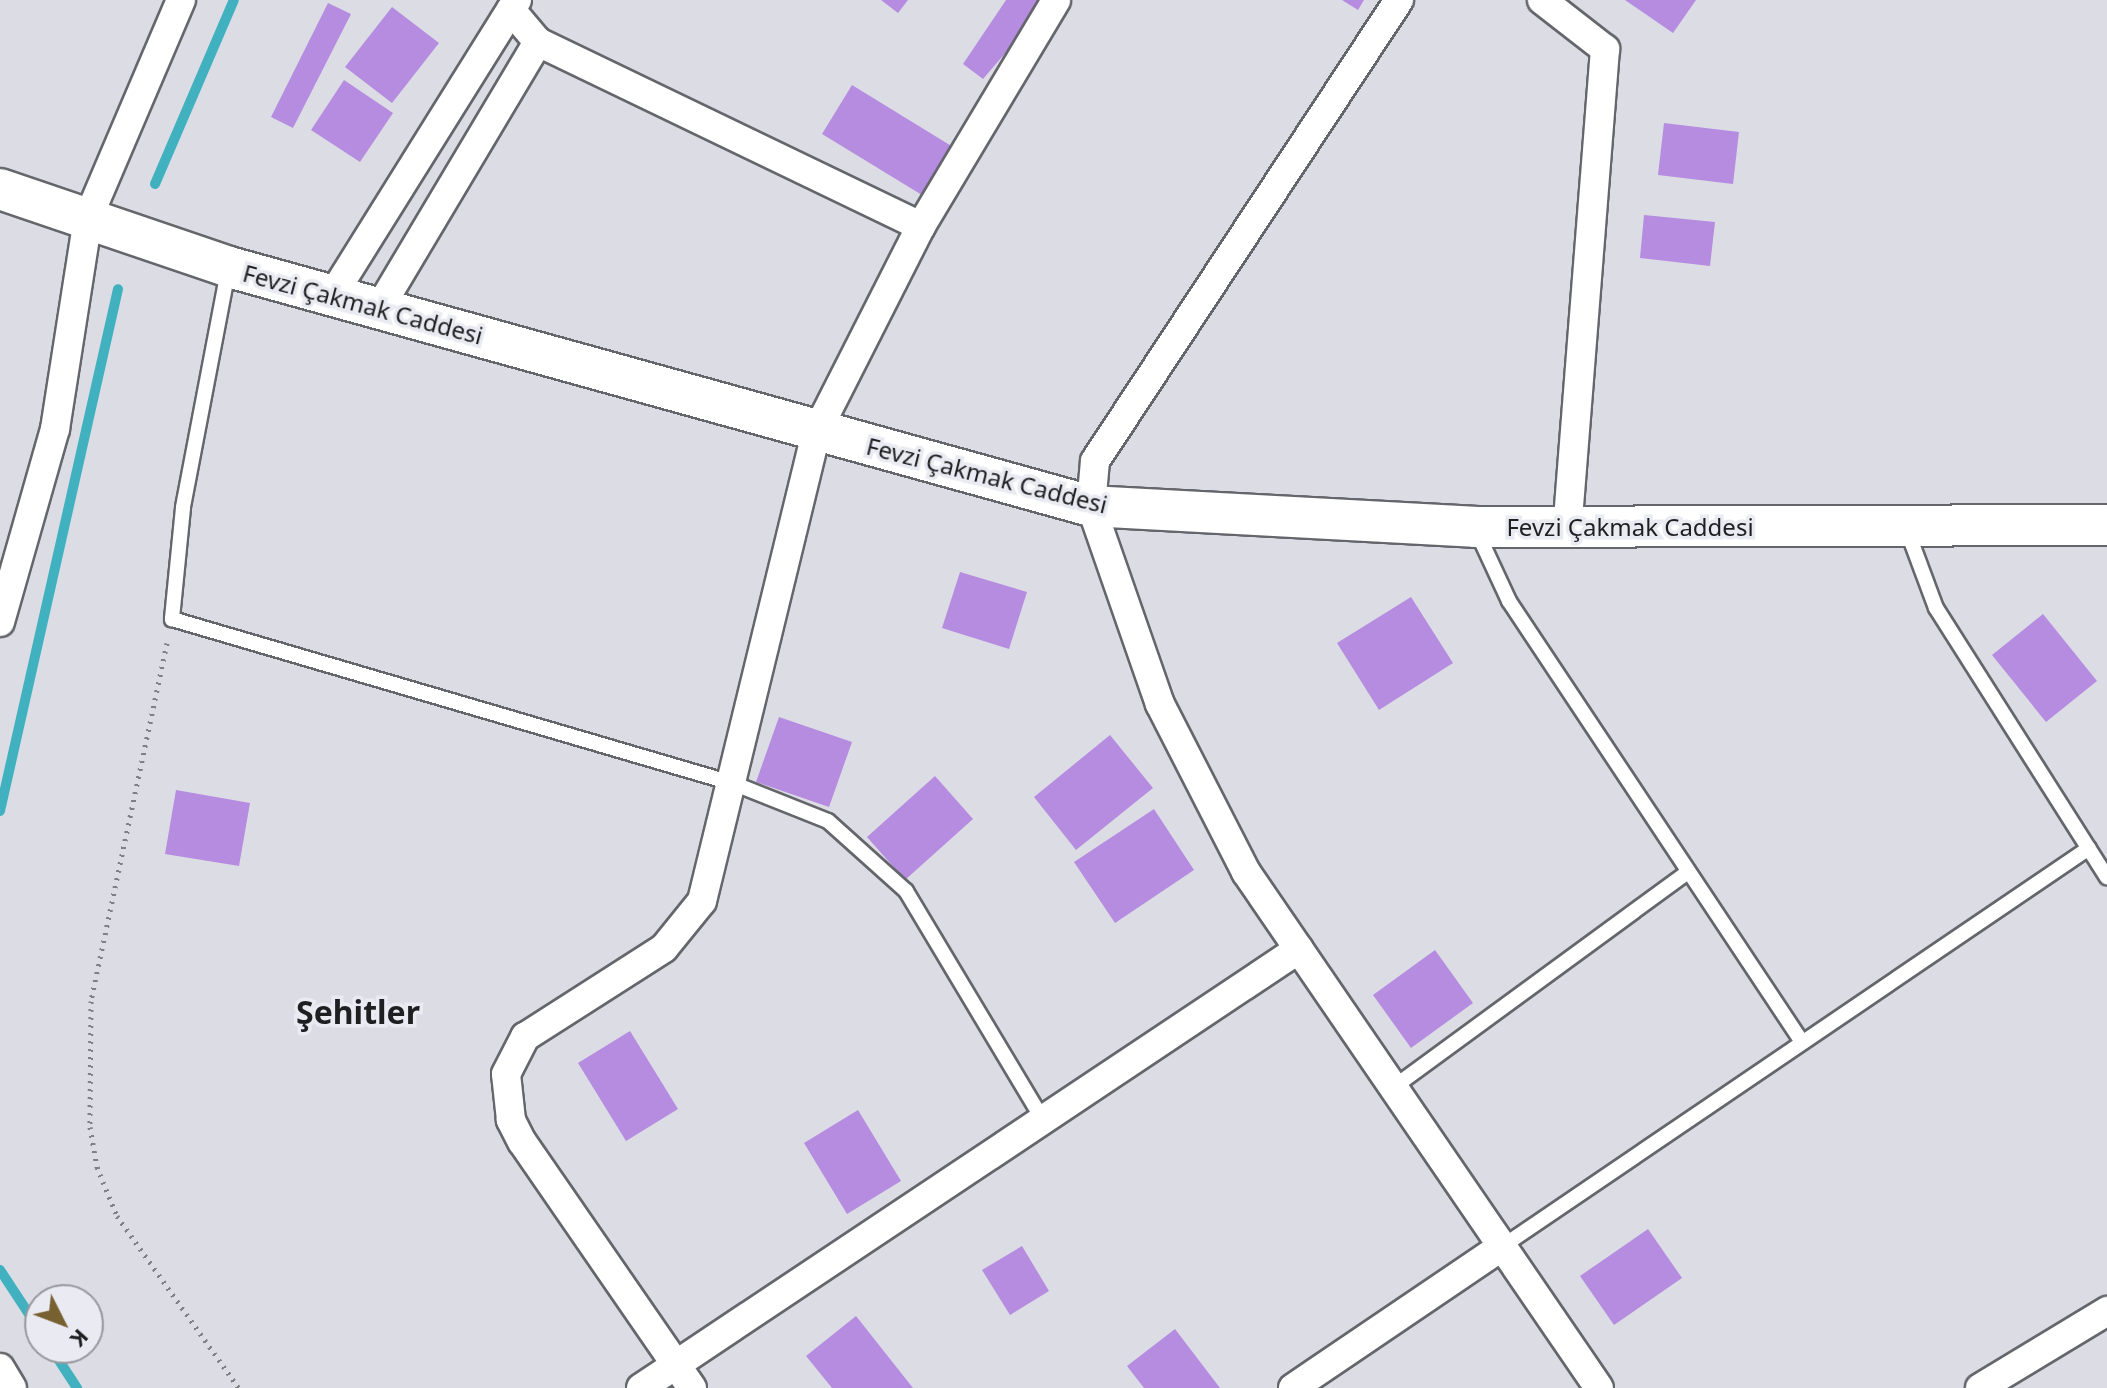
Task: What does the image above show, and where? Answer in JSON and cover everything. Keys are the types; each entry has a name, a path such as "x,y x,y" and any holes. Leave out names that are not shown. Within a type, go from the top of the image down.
{"street":[{"path":"0,622 55,429 88,218 181,0"},
{"path":"684,1377 522,1142 511,1120 506,1074 525,1037 687,926 714,874 817,431 921,226 1056,0"},
{"path":"1399,0 1095,461 1091,506 1160,704 1246,872 1599,1388"},
{"path":"1542,0 1605,49 1567,528"},
{"path":"332,296 514,5 538,42 921,226"},
{"path":"380,307 538,42"},
{"name":"Fevzi Çakmak Caddesi","path":"0,189 229,267 1091,506 1476,527 2107,525"},
{"path":"641,1388 684,1377 1043,1120 1299,949"},
{"path":"1293,1388 1503,1246"},
{"path":"1980,1388 2107,1311"}],"lane":[{"path":"229,267 183,508 172,619 735,784 828,821 889,871 1043,1120"},
{"path":"1906,526 1936,608 2107,877"},
{"path":"1476,527 1509,601 1685,874 1802,1042"},
{"path":"1503,1246 2089,848"},
{"path":"1394,1087 1685,874"}],"path":[{"path":"172,619 91,1001 90,1127 97,1167 117,1216 239,1388"}],"building":[{"path":"881,0 908,0 898,13"},
{"path":"1006,0 1051,0 983,79 963,64"},
{"path":"1342,0 1364,0 1358,10"},
{"path":"1625,0 1696,0 1673,33"},
{"path":"328,3 351,14 293,128 271,117"},
{"path":"392,7 439,43 392,103 345,67"},
{"path":"344,80 393,113 360,162 311,130"},
{"path":"852,85 953,147 922,195 822,134"},
{"path":"1664,123 1739,132 1733,184 1658,175"},
{"path":"1644,215 1715,222 1710,266 1640,258"},
{"path":"960,572 1027,592 1009,649 942,628"},
{"path":"1411,597 1453,663 1379,710 1337,643"},
{"path":"2043,614 2097,681 2046,722 1992,655"},
{"path":"779,717 852,742 829,807 756,782"},
{"path":"1110,735 1153,788 1076,850 1034,797"},
{"path":"935,776 973,819 905,880 867,837"},
{"path":"176,790 250,803 239,866 165,854"},
{"path":"1154,809 1194,870 1115,923 1074,862"},
{"path":"1435,950 1473,1003 1411,1048 1373,995"},
{"path":"630,1031 678,1109 626,1141 578,1063"},
{"path":"858,1110 901,1181 847,1214 804,1143"},
{"path":"1648,1229 1682,1278 1614,1325 1580,1276"},
{"path":"1022,1246 1049,1291 1010,1315 982,1270"},
{"path":"856,1316 913,1388 832,1388 806,1356"},
{"path":"1175,1329 1220,1388 1144,1388 1127,1366"}],"waterway":[{"path":"155,184 234,0"},
{"path":"0,811 118,289"},
{"path":"0,1270 24,1307"},
{"path":"61,1364 77,1388"}],"district":[{"name":"Şehitler","path":"358,1012"}]}
